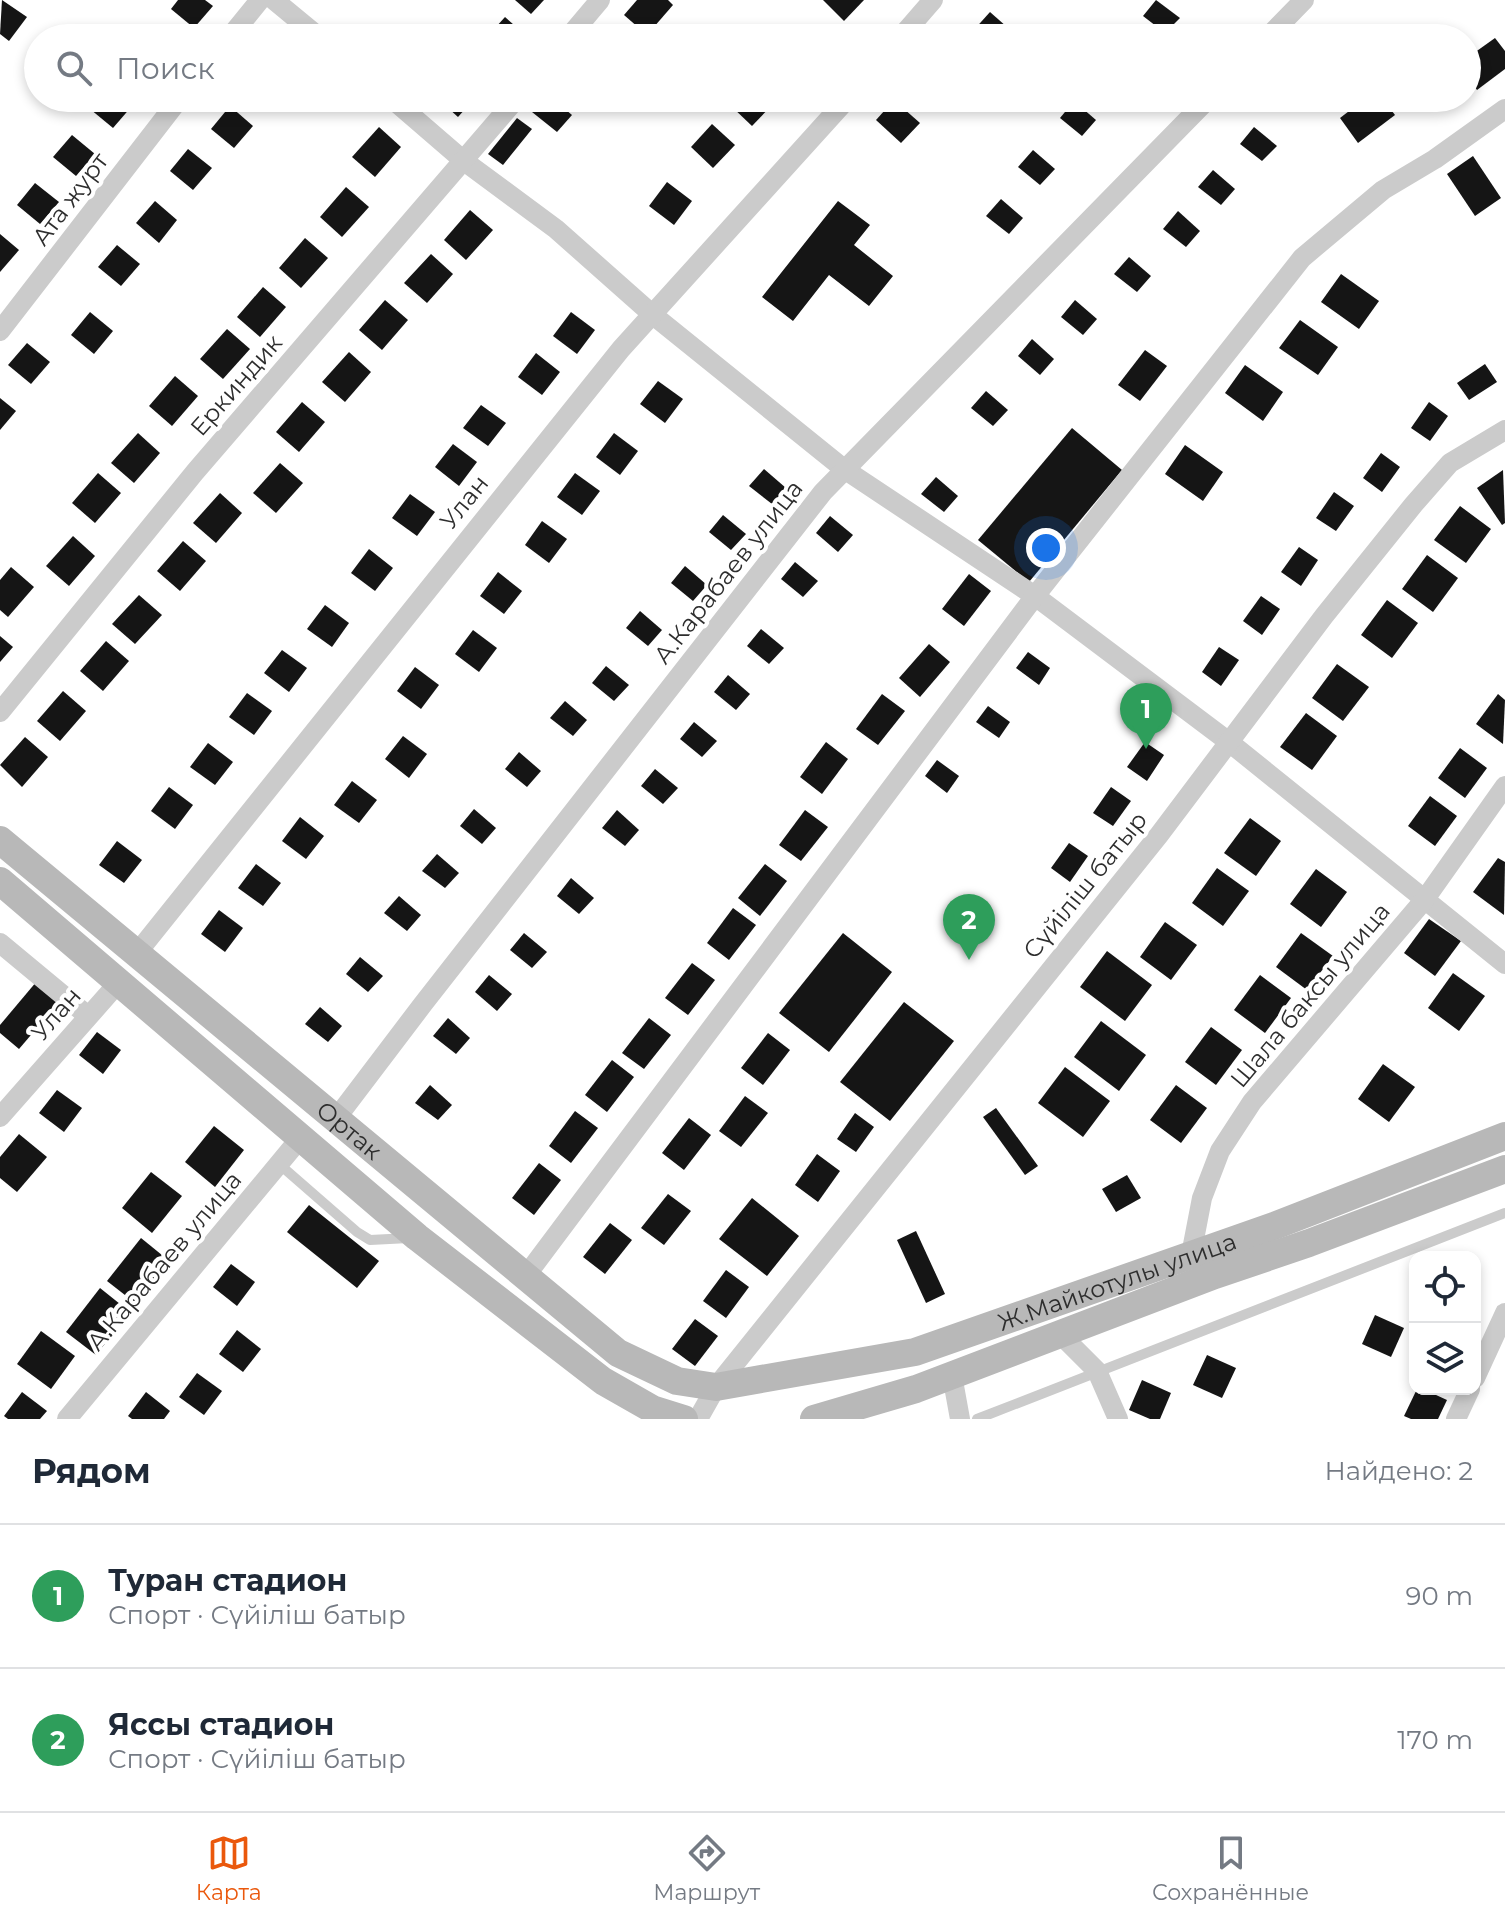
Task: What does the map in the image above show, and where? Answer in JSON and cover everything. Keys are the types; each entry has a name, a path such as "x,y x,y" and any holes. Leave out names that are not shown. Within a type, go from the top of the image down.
{"street":[{"path":"240,24 260,0"},
{"path":"274,0 303,24"},
{"path":"580,24 600,0"},
{"path":"912,24 933,0"},
{"path":"1281,24 1304,0"},
{"path":"525,1277 1035,596 1302,258 1383,190 1435,159 1505,109"},
{"name":"Ата журт","path":"0,331 169,112"},
{"path":"407,112 464,161 556,229 653,315 844,469 1035,596 1229,742 1505,964"},
{"name":"Еркиндик","path":"0,712 195,472 505,112"},
{"name":"Улан","path":"137,953 621,349 835,112"},
{"name":"А.Карабаев улица","path":"335,1120 758,573 844,469 911,406 1195,112"},
{"name":"Сүйіліш батыр","path":"698,1419 716,1387 1159,835 1324,616 1414,504 1450,463 1505,430"},
{"name":"Шала баксы улица","path":"1191,1255 1202,1198 1220,1151 1252,1102 1425,899 1505,786"},
{"name":"Ортак","path":"0,840 618,1353 677,1381 716,1387"},
{"name":"Ортак","path":"0,881 417,1237 603,1381 652,1409 684,1419"},
{"path":"0,943 88,1016"},
{"name":"Улан","path":"0,1117 119,982"},
{"name":"А.Карабаев улица","path":"67,1419 302,1136"},
{"name":"Ж.Майкотулы улица","path":"716,1387 915,1352 1191,1255 1505,1136"},
{"path":"1432,1165 1443,1193"},
{"name":"Ж.Майкотулы улица","path":"814,1419 916,1389 1505,1169"},
{"path":"1481,1365 1505,1313"},
{"path":"1060,1334 1097,1371 1118,1419"},
{"path":"952,1375 960,1419"},
{"path":"1456,1419 1467,1395"}],"lane":[{"path":"279,1164 370,1240 417,1237"},
{"path":"977,1419 1505,1213"}],"building":[{"path":"2,0 27,17 9,41 0,34"},
{"path":"178,0 205,0 213,6 197,24 189,24 171,9"},
{"path":"515,0 544,0 531,14"},
{"path":"637,0 668,0 673,5 657,24 634,24 624,15"},
{"path":"823,0 864,0 844,21"},
{"path":"1156,0 1180,18 1174,24 1153,24 1143,16"},
{"path":"990,12 1004,24 979,24"},
{"path":"505,17 513,24 499,24"},
{"path":"1495,38 1505,51 1505,69 1481,87 1481,48"},
{"path":"94,112 127,112 113,128"},
{"path":"225,112 237,112 253,126 234,148 211,129"},
{"path":"532,112 568,112 572,115 557,132"},
{"path":"737,112 765,112 752,126"},
{"path":"883,112 908,112 920,123 901,143 876,120"},
{"path":"1065,112 1087,112 1096,120 1082,136 1060,118"},
{"path":"1348,112 1393,112 1395,115 1358,143 1340,118"},
{"path":"517,118 532,129 503,165 488,154"},
{"path":"712,124 735,145 713,168 691,147"},
{"path":"379,127 401,147 375,177 352,157"},
{"path":"1254,127 1277,146 1262,161 1240,144"},
{"path":"72,135 95,154 76,176 53,157"},
{"path":"188,149 212,168 193,190 170,171"},
{"path":"1033,150 1055,169 1040,185 1018,167"},
{"path":"1473,156 1501,198 1475,216 1447,174"},
{"path":"1213,170 1235,189 1221,205 1198,187"},
{"path":"667,182 692,201 674,225 649,206"},
{"path":"35,183 59,202 40,224 17,205"},
{"path":"346,187 369,207 342,237 320,217"},
{"path":"1001,199 1023,218 1009,234 986,216"},
{"path":"155,201 177,220 159,243 136,223"},
{"path":"838,201 870,225 854,245 893,276 869,306 829,275 793,321 762,297"},
{"path":"470,210 493,230 466,260 444,240"},
{"path":"1178,211 1200,231 1186,247 1163,229"},
{"path":"0,234 19,250 0,272"},
{"path":"305,238 328,258 301,288 279,268"},
{"path":"117,245 140,264 121,286 98,267"},
{"path":"431,254 453,274 427,303 404,283"},
{"path":"1129,257 1151,276 1137,292 1114,274"},
{"path":"1341,274 1379,301 1359,329 1321,302"},
{"path":"263,287 286,307 260,337 237,317"},
{"path":"385,300 408,320 382,350 359,330"},
{"path":"1075,300 1097,319 1083,335 1061,317"},
{"path":"90,312 113,331 94,354 71,335"},
{"path":"571,312 595,330 577,354 553,336"},
{"path":"1300,320 1338,347 1318,375 1279,348"},
{"path":"227,329 250,349 223,379 200,359"},
{"path":"1032,339 1054,359 1040,375 1018,356"},
{"path":"27,343 50,362 31,384 8,365"},
{"path":"1145,350 1167,366 1140,401 1118,385"},
{"path":"349,352 371,372 345,402 322,382"},
{"path":"536,353 560,372 542,395 518,377"},
{"path":"1485,364 1497,382 1469,400 1457,383"},
{"path":"1245,365 1283,392 1263,421 1225,393"},
{"path":"175,376 198,396 172,426 149,406"},
{"path":"658,381 683,399 665,423 640,404"},
{"path":"986,391 1008,410 993,426 971,408"},
{"path":"0,398 16,411 0,430"},
{"path":"302,402 325,422 299,452 276,432"},
{"path":"1429,402 1448,416 1430,441 1411,428"},
{"path":"481,405 506,423 488,446 463,428"},
{"path":"1072,428 1122,470 1029,582 978,540"},
{"path":"138,433 160,453 134,483 111,463"},
{"path":"614,433 638,451 620,475 596,457"},
{"path":"453,444 477,462 459,486 435,467"},
{"path":"1185,445 1223,472 1203,501 1165,474"},
{"path":"1381,453 1400,467 1382,492 1363,478"},
{"path":"280,463 303,483 276,513 253,493"},
{"path":"764,469 786,488 772,504 749,486"},
{"path":"1503,470 1505,523 1502,525 1477,488"},
{"path":"98,473 121,493 95,523 72,503"},
{"path":"575,473 600,491 582,515 557,497"},
{"path":"936,477 958,496 944,512 921,494"},
{"path":"1334,492 1354,506 1336,531 1316,518"},
{"path":"220,493 242,513 216,543 193,523"},
{"path":"410,494 435,512 417,536 392,518"},
{"path":"1460,506 1491,529 1466,563 1434,540"},
{"path":"723,515 746,534 731,550 709,532"},
{"path":"830,516 853,535 838,552 816,533"},
{"path":"542,521 567,539 549,563 525,545"},
{"path":"73,536 95,556 69,586 46,566"},
{"path":"183,541 206,561 180,591 157,571"},
{"path":"1299,547 1318,560 1301,586 1281,572"},
{"path":"369,549 393,568 375,591 351,573"},
{"path":"1427,555 1458,578 1433,612 1402,589"},
{"path":"795,562 818,581 803,597 781,579"},
{"path":"685,566 707,585 693,601 671,583"},
{"path":"11,567 34,587 8,617 0,610 0,580"},
{"path":"498,572 522,591 504,614 480,596"},
{"path":"969,574 991,591 964,626 942,609"},
{"path":"139,595 162,615 135,644 112,624"},
{"path":"1261,596 1280,609 1262,635 1243,621"},
{"path":"1387,600 1418,623 1392,658 1361,635"},
{"path":"325,605 349,623 332,647 307,629"},
{"path":"640,611 662,630 648,646 626,628"},
{"path":"761,629 784,648 769,664 747,646"},
{"path":"473,630 497,648 479,672 455,654"},
{"path":"0,636 13,647 0,662"},
{"path":"106,641 129,661 103,691 80,671"},
{"path":"929,644 950,662 920,697 899,678"},
{"path":"1219,647 1239,660 1221,686 1202,672"},
{"path":"282,650 307,668 289,692 264,673"},
{"path":"1028,652 1050,668 1039,685 1016,668"},
{"path":"1337,664 1369,687 1343,721 1312,698"},
{"path":"606,666 629,685 614,701 592,683"},
{"path":"415,667 439,685 421,709 397,691"},
{"path":"728,675 750,694 736,710 714,692"},
{"path":"63,691 86,711 60,741 37,721"},
{"path":"247,693 272,711 254,735 229,717"},
{"path":"882,694 905,711 878,745 856,729"},
{"path":"1498,694 1505,700 1503,744 1476,724"},
{"path":"565,701 587,720 573,736 550,718"},
{"path":"988,706 1010,722 999,738 976,722"},
{"path":"1306,713 1337,736 1312,770 1280,747"},
{"path":"694,722 717,741 702,757 680,739"},
{"path":"403,736 427,754 409,778 385,759"},
{"path":"25,737 48,757 22,787 0,765"},
{"path":"826,742 848,759 822,794 800,777"},
{"path":"1145,742 1164,755 1147,781 1127,767"},
{"path":"208,743 233,762 215,785 190,767"},
{"path":"1460,748 1487,768 1465,798 1438,778"},
{"path":"519,752 541,771 527,787 505,769"},
{"path":"937,760 959,776 947,793 925,776"},
{"path":"655,769 678,788 663,804 641,786"},
{"path":"352,781 377,800 359,823 334,805"},
{"path":"169,787 193,805 175,829 151,811"},
{"path":"1111,787 1131,801 1113,826 1093,813"},
{"path":"1430,796 1457,816 1435,846 1408,826"},
{"path":"474,809 496,828 482,844 460,826"},
{"path":"617,810 639,830 625,846 602,828"},
{"path":"805,810 828,827 801,861 779,845"},
{"path":"300,817 324,836 306,859 282,841"},
{"path":"1250,818 1281,841 1256,876 1224,853"},
{"path":"117,841 142,860 124,883 99,865"},
{"path":"1069,843 1088,856 1070,882 1051,868"},
{"path":"437,854 459,873 445,888 422,871"},
{"path":"1498,858 1505,862 1504,915 1473,892"},
{"path":"256,864 281,883 263,906 238,888"},
{"path":"765,864 787,881 760,916 738,898"},
{"path":"1217,868 1249,891 1223,926 1192,903"},
{"path":"1316,869 1347,892 1321,927 1290,904"},
{"path":"571,878 594,898 579,914 557,896"},
{"path":"399,896 421,915 407,931 384,913"},
{"path":"733,908 756,925 729,960 707,943"},
{"path":"219,910 243,928 225,952 201,934"},
{"path":"1429,919 1461,941 1435,976 1404,953"},
{"path":"1165,922 1197,945 1171,980 1140,957"},
{"path":"524,933 547,952 532,968 510,950"},
{"path":"843,933 892,972 829,1052 779,1013"},
{"path":"1301,933 1333,956 1307,990 1276,967"},
{"path":"1107,951 1152,985 1125,1021 1080,987"},
{"path":"360,957 383,976 368,992 346,974"},
{"path":"692,963 715,980 688,1015 665,998"},
{"path":"1453,973 1485,996 1459,1031 1428,1008"},
{"path":"489,975 512,994 497,1011 475,992"},
{"path":"1260,975 1291,998 1265,1033 1234,1010"},
{"path":"37,981 60,1001 19,1049 0,1033 0,1025"},
{"path":"904,1002 954,1041 890,1121 840,1082"},
{"path":"320,1007 342,1026 328,1042 305,1024"},
{"path":"448,1018 470,1038 456,1054 433,1036"},
{"path":"649,1018 671,1035 644,1069 622,1053"},
{"path":"1101,1021 1146,1055 1119,1091 1074,1057"},
{"path":"1211,1027 1242,1050 1216,1085 1185,1062"},
{"path":"97,1032 121,1050 103,1074 79,1055"},
{"path":"768,1033 790,1050 763,1085 741,1068"},
{"path":"612,1060 634,1077 607,1112 585,1095"},
{"path":"1383,1064 1415,1087 1389,1122 1358,1099"},
{"path":"1065,1067 1110,1101 1083,1137 1038,1103"},
{"path":"430,1085 452,1105 438,1120 415,1103"},
{"path":"1176,1085 1207,1108 1181,1143 1150,1120"},
{"path":"57,1090 82,1108 64,1132 39,1113"},
{"path":"745,1096 768,1113 741,1147 719,1131"},
{"path":"996,1108 1038,1166 1025,1175 983,1117"},
{"path":"575,1111 598,1128 571,1163 549,1146"},
{"path":"855,1113 874,1127 856,1152 837,1139"},
{"path":"689,1118 711,1135 684,1170 662,1153"},
{"path":"214,1126 244,1150 215,1187 185,1162"},
{"path":"19,1134 47,1157 17,1192 0,1178 0,1157"},
{"path":"817,1154 840,1171 818,1202 795,1185"},
{"path":"539,1163 561,1180 534,1215 512,1198"},
{"path":"151,1172 182,1196 152,1233 122,1208"},
{"path":"1127,1175 1141,1198 1116,1212 1102,1189"},
{"path":"668,1194 691,1211 664,1245 641,1228"},
{"path":"752,1198 799,1236 767,1276 719,1239"},
{"path":"309,1205 379,1261 357,1288 287,1232"},
{"path":"610,1223 632,1240 605,1274 583,1257"},
{"path":"916,1231 945,1294 926,1303 897,1240"},
{"path":"141,1238 173,1264 139,1306 107,1281"},
{"path":"231,1264 255,1282 237,1306 213,1287"},
{"path":"726,1270 749,1287 726,1318 703,1301"},
{"path":"100,1288 130,1312 96,1355 66,1332"},
{"path":"1375,1315 1404,1328 1391,1357 1362,1344"},
{"path":"695,1319 718,1336 695,1366 672,1349"},
{"path":"237,1330 261,1349 243,1372 219,1354"},
{"path":"41,1331 75,1356 51,1389 17,1364"},
{"path":"1207,1355 1236,1368 1222,1398 1193,1385"},
{"path":"197,1373 222,1391 204,1415 179,1397"},
{"path":"1142,1380 1171,1393 1160,1419 1150,1419 1129,1410"},
{"path":"22,1392 47,1411 40,1419 8,1419 4,1416"},
{"path":"146,1392 170,1411 164,1419 132,1419 128,1416"},
{"path":"1414,1395 1436,1395 1447,1400 1438,1419 1404,1416"}],"place":[{"name":"Туран стадион","path":"1146,749"},
{"name":"Яссы стадион","path":"969,960"}]}
